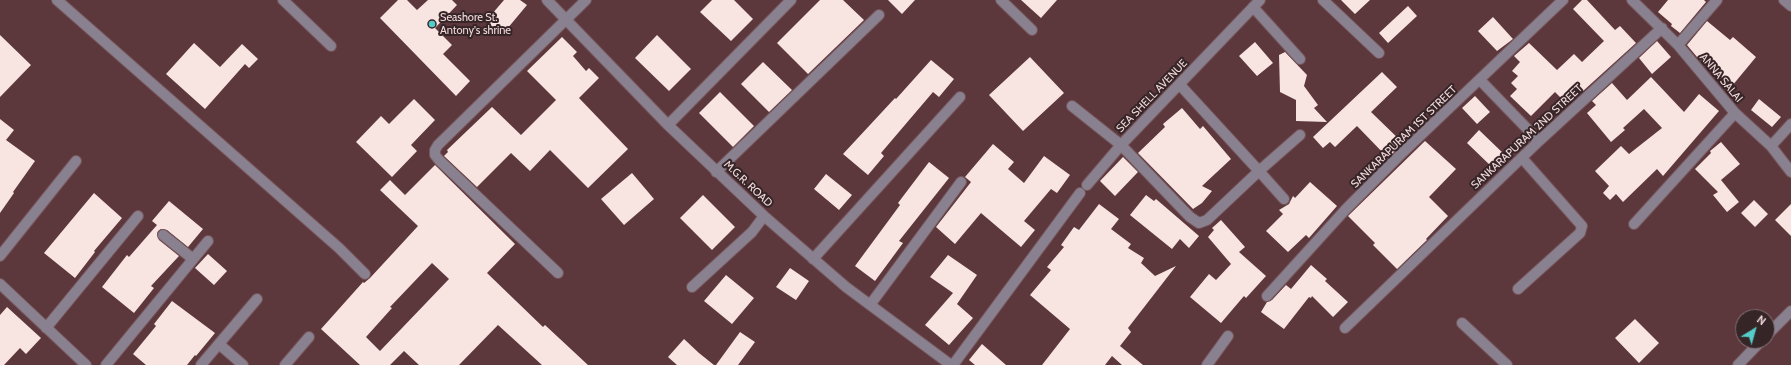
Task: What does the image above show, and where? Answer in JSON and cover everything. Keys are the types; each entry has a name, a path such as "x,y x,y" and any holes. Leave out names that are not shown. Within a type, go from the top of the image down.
{"street":[{"path":"58,0 339,248 365,274"},
{"path":"283,0 331,46"},
{"name":"M.G.R. ROAD","path":"547,0 668,125 764,216 870,306 952,365"},
{"path":"558,273 439,160 435,150 438,145 586,0"},
{"path":"668,125 791,0"},
{"path":"1001,0 1032,30"},
{"path":"1323,0 1379,53"},
{"name":"SANKARAPURAM 1ST STREET","path":"1267,296 1346,209 1400,155 1563,0"},
{"path":"1678,45 1717,0"},
{"path":"1784,0 1791,6"},
{"name":"ANNA SALAI","path":"1639,2 1678,45 1735,113 1771,146 1791,172"},
{"path":"1257,3 1300,59"},
{"name":"SEA SHELL AVENUE","path":"1257,3 1121,145 1190,217 1199,223 1207,220 1259,170"},
{"path":"716,172 879,15"},
{"name":"SANKARAPURAM 2ND STREET","path":"1346,328 1539,141 1662,28"},
{"path":"1480,80 1539,141"},
{"path":"1180,84 1284,199"},
{"path":"813,259 960,97"},
{"path":"1072,106 1121,145 1087,184"},
{"path":"1634,224 1735,113"},
{"path":"1771,146 1791,124"},
{"path":"1259,170 1300,135"},
{"path":"1518,289 1580,233 1582,226 1522,158"},
{"path":"0,256 76,162"},
{"path":"870,306 961,182"},
{"path":"952,365 1080,193"},
{"path":"46,328 138,216"},
{"path":"692,288 752,232 764,216"},
{"path":"163,235 193,259"},
{"path":"106,365 208,241"},
{"path":"0,284 86,365"},
{"path":"201,365 257,299"},
{"path":"1775,327 1791,311"},
{"path":"1462,323 1507,365"},
{"path":"1207,365 1228,336"},
{"path":"285,365 309,337"},
{"path":"219,344 243,365"},
{"path":"1738,365 1753,349"}],"building":[{"path":"398,0 407,0 417,10 428,0 452,0 457,5 435,28 452,45 443,54 470,81 456,96 380,18"},
{"path":"504,0 520,0 527,5 502,35 486,21"},
{"path":"712,0 734,0 753,19 731,41 700,12"},
{"path":"820,0 843,0 864,20 808,74 777,43"},
{"path":"888,0 915,0 902,14"},
{"path":"1021,0 1057,0 1041,18"},
{"path":"1341,0 1370,0 1355,14"},
{"path":"1582,0 1587,0 1615,30 1620,26 1636,43 1583,91 1580,88 1565,102 1555,92 1531,116 1510,96 1517,89 1511,83 1518,76 1512,71 1520,62 1514,56 1529,43 1557,70 1574,54 1582,62 1604,41 1573,9"},
{"path":"1668,0 1704,0 1706,2 1680,33 1658,12"},
{"path":"1408,6 1417,16 1388,43 1379,33"},
{"path":"1493,17 1513,39 1497,51 1478,31"},
{"path":"1707,21 1730,40 1733,37 1756,57 1732,86 1697,57 1687,45"},
{"path":"0,35 31,65 0,97"},
{"path":"657,35 691,69 669,91 635,58"},
{"path":"562,37 577,52 573,56 586,71 589,68 599,78 579,98 628,149 588,188 550,150 530,171 511,153 477,187 444,156 448,152 447,150 492,107 521,135 556,100 527,71"},
{"path":"1657,41 1671,57 1652,74 1639,58"},
{"path":"1255,42 1273,63 1257,76 1239,56"},
{"path":"194,43 220,67 242,44 258,59 249,68 245,64 205,109 166,74"},
{"path":"1285,52 1307,75 1304,86 1318,105 1314,108 1327,122 1296,121 1296,100 1280,92 1279,55"},
{"path":"1030,57 1064,93 1023,131 989,95"},
{"path":"931,60 954,79 939,97 933,92 881,153 884,156 868,175 843,154"},
{"path":"763,62 792,90 769,112 741,84"},
{"path":"1382,72 1397,87 1371,112 1403,143 1388,158 1357,126 1335,147 1330,142 1323,148 1313,137"},
{"path":"1651,77 1684,112 1699,94 1719,111 1663,176 1657,169 1623,202 1616,194 1610,200 1603,193 1609,186 1595,171 1621,146 1629,154 1662,128 1644,109 1623,128 1625,130 1611,142 1587,113 1596,105 1592,101 1612,83 1627,100"},
{"path":"720,92 754,126 733,147 699,113"},
{"path":"1475,96 1490,112 1477,124 1462,108"},
{"path":"414,99 435,120 411,145 417,151 392,177 356,142 381,116 389,124"},
{"path":"1759,99 1781,117 1772,127 1751,110"},
{"path":"1182,108 1200,129 1203,126 1231,159 1202,186 1212,191 1202,203 1193,209 1138,153 1165,127 1163,124"},
{"path":"0,119 14,130 6,140 35,161 0,213"},
{"path":"1479,130 1505,155 1493,168 1467,143"},
{"path":"1425,141 1456,169 1429,197 1448,216 1426,239 1427,240 1397,269 1373,245 1375,243 1348,216"},
{"path":"1721,142 1740,164 1721,180 1739,202 1727,212 1713,195 1718,192 1695,169 1711,153 1710,151"},
{"path":"993,144 1014,162 1008,169 1024,183 1044,156 1070,175 1057,193 1051,189 1024,221 1035,230 1021,247 981,213 955,244 936,227 971,182 965,177"},
{"path":"1123,157 1138,172 1115,196 1100,181"},
{"path":"929,162 949,178 899,241 903,243 875,281 855,266 900,205 898,203"},
{"path":"435,165 515,244 487,273 543,327 545,325 588,365 542,365 498,325 459,365 419,365 404,351 390,365 360,365 321,329 363,282 364,283 370,278 418,226 380,190 390,180 405,195","holes":["432,263 449,279 380,351 366,337 392,308 390,307"]},
{"path":"632,173 654,199 624,225 601,199"},
{"path":"826,174 852,195 839,210 814,189"},
{"path":"1310,182 1337,206 1309,238 1306,235 1288,252 1266,231 1283,214 1279,210 1289,204 1293,196 1295,198"},
{"path":"94,193 122,218 94,251 95,252 75,278 44,253"},
{"path":"703,195 735,227 712,250 680,218"},
{"path":"1146,195 1154,201 1156,199 1199,236 1189,248 1180,239 1172,249 1130,215"},
{"path":"1754,200 1768,214 1755,227 1741,213"},
{"path":"169,201 203,229 188,247 167,230 161,229 158,231 157,234 159,240 179,256 151,286 154,288 134,313 102,287 127,255 129,257 157,225 152,221"},
{"path":"1099,204 1119,219 1111,229 1131,244 1128,248 1144,258 1141,263 1155,276 1176,266 1128,328 1131,332 1120,346 1143,365 1122,365 1112,356 1105,365 1042,365 1070,329 1030,295 1051,270 1047,267 1064,247 1061,245 1074,227 1079,230"},
{"path":"1791,204 1791,236 1775,220"},
{"path":"1221,220 1245,247 1239,252 1266,276 1246,298 1244,296 1221,323 1190,297 1209,274 1216,280 1231,264 1208,237 1214,230 1212,228"},
{"path":"208,254 227,271 214,285 195,268"},
{"path":"948,255 977,275 957,304 973,318 949,345 925,325 953,293 930,277"},
{"path":"1311,265 1327,279 1325,281 1348,302 1333,317 1312,296 1311,298 1309,297 1284,329 1261,312 1267,302 1272,300 1286,285 1291,289"},
{"path":"790,268 809,281 796,300 776,287"},
{"path":"726,275 754,298 732,324 704,301"},
{"path":"172,301 215,333 187,365 146,365 133,354 156,326 154,324"},
{"path":"7,307 41,338 26,354 20,348 4,365 0,365 0,315"},
{"path":"1635,319 1659,343 1639,363 1615,338"},
{"path":"740,332 755,342 738,365 716,365"},
{"path":"684,339 714,365 677,365 668,357"},
{"path":"982,344 1006,365 975,365 969,360"}],"place":[{"name":"Seashore St. Antony's shrine","path":"432,24"}]}
